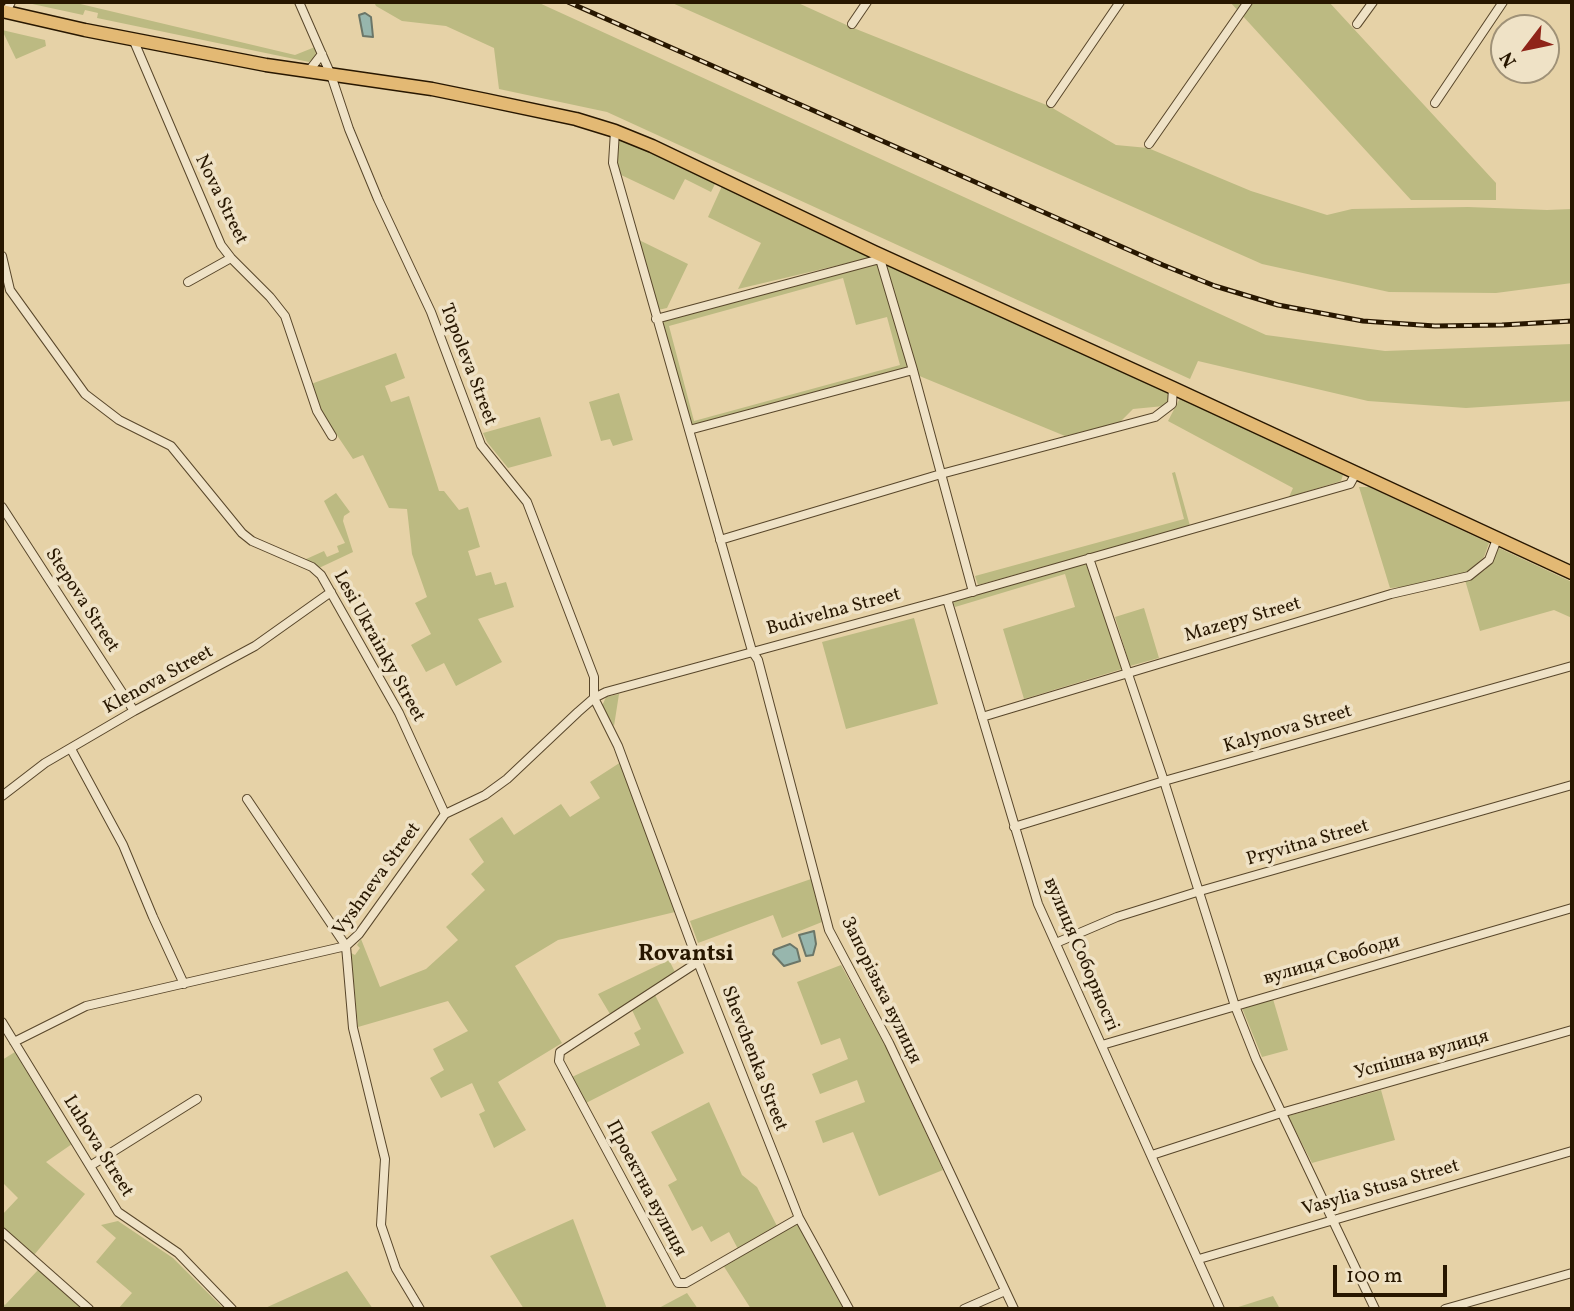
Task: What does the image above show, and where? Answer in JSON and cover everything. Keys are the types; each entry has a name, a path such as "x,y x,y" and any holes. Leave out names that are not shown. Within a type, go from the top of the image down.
{"main road":[{"path":"6,9 133,39 308,72 432,89 541,110 615,131 652,146 877,256 1173,388 1572,573"}],"street":[{"name":"Topoleva Street","path":"299,2 331,75 349,130 378,199 431,312 481,445 527,502 594,677 594,698"},
{"path":"852,24 867,2"},
{"path":"1051,103 1119,2"},
{"path":"1149,144 1248,2"},
{"path":"1357,24 1373,2"},
{"path":"1435,103 1503,2"},
{"name":"Nova Street","path":"133,39 222,245 285,316 317,411 332,436"},
{"path":"308,72 322,54"},
{"name":"Budivelna Street","path":"615,131 613,163 752,651 973,592 1350,484 1356,473"},
{"name":"Lesi Ukrainky Street","path":"2,256 10,290 85,394 119,420 171,446 242,533 253,541 312,567 321,575 400,713 445,814"},
{"path":"656,319 877,256 913,369 973,592"},
{"path":"188,282 231,258"},
{"path":"689,430 913,369"},
{"path":"720,540 941,474 1156,417 1172,404 1173,388"},
{"name":"Stepova Street","path":"2,507 134,711"},
{"name":"Mazepy Street","path":"982,717 1391,594 1469,576 1489,560 1497,539"},
{"path":"1089,558 1236,1006 1256,1059 1375,1309"},
{"name":"Klenova Street","path":"2,796 45,764 134,711 255,646 331,592"},
{"name":"вулиця Соборності","path":"947,599 1038,904 1220,1309"},
{"name":"Vyshneva Street","path":"420,1309 396,1269 381,1225 385,1158 353,1028 346,946 359,933 445,814 485,795 507,779 594,698 606,692 752,651"},
{"name":"Запорізька вулиця","path":"752,651 758,660 834,943 889,1043 1014,1309"},
{"name":"Kalynova Street","path":"1014,827 1164,781 1572,666"},
{"name":"Shevchenka Street","path":"594,698 618,746 698,962 799,1218 849,1309"},
{"path":"71,749 123,845 184,984"},
{"name":"Pryvitna Street","path":"1056,943 1116,917 1200,891 1572,785"},
{"path":"14,1042 86,1006 346,946 247,799"},
{"name":"вулиця Свободи","path":"1102,1045 1572,908"},
{"name":"Проектна вулиця","path":"698,962 560,1052 559,1061 678,1283 686,1283 799,1218"},
{"name":"Luhova Street","path":"2,1022 118,1212 178,1253 232,1309"},
{"name":"Успішна вулиця","path":"1152,1155 1281,1113 1572,1030"},
{"path":"90,1166 197,1099"},
{"name":"Vasylia Stusa Street","path":"1199,1259 1572,1151"},
{"path":"2,1233 89,1309"},
{"path":"1445,1309 1572,1273"},
{"path":"964,1309 1005,1291"}],"shaded area":[{"path":"23,2 72,2 295,55 315,47 316,56 309,62 97,18 98,13 85,10 83,15"},
{"path":"374,2 537,2 1266,335 1385,351 1572,344 1572,401 1466,408 1368,401 1198,361 1190,379 607,112 499,89 494,48 446,26 402,21 376,6"},
{"path":"670,2 796,2 851,27 1049,106 1116,145 1148,148 1251,191 1327,215 1352,209 1572,209 1572,283 1496,293 1389,292 1262,264"},
{"path":"1230,2 1329,2 1496,183 1496,200 1411,200"},
{"path":"2,30 45,40 46,46 16,59"},
{"path":"618,138 716,182 711,192 685,179 674,200 619,174 616,163"},
{"path":"722,186 871,253 869,258 738,289 761,243 708,217"},
{"path":"639,240 688,264 667,308 658,310"},
{"path":"883,260 1167,393 1170,400 1164,406 1133,409 1119,423 1065,436 917,375"},
{"path":"879,263 910,368 691,427 661,321","holes":["843,278 856,325 887,317 900,365 694,421 669,326"]},
{"path":"396,353 405,378 385,386 391,402 409,396 439,491 444,491 459,510 468,507 480,547 468,551 476,576 491,572 495,585 506,582 514,607 478,619 502,662 456,686 444,663 426,672 411,645 431,634 415,603 427,597 412,554 407,509 389,508 363,455 353,459 320,410 311,384"},
{"path":"619,393 633,440 613,446 610,439 601,441 589,402"},
{"path":"1180,398 1327,464 1326,467 1343,475 1341,481 1289,497 1293,488 1168,421"},
{"path":"540,417 552,456 508,468 483,433"},
{"path":"1175,472 1190,526 978,585 975,576 1184,519 1172,473"},
{"path":"1359,487 1369,487 1489,543 1484,557 1466,573 1413,586 1390,588"},
{"path":"336,493 350,512 344,516 343,521 353,552 319,568 304,560 324,551 327,557 339,552 337,546 345,543 324,501"},
{"path":"1499,548 1572,582 1572,618 1554,610 1480,631 1465,580 1485,570"},
{"path":"1086,562 1122,669 1024,699 1003,629 1075,607 1065,574 955,607 953,602"},
{"path":"1144,608 1159,658 1130,666 1115,617"},
{"path":"914,618 938,704 846,729 822,642"},
{"path":"619,694 614,726 602,706 606,697"},
{"path":"621,762 675,912 558,940 515,966 562,1043 498,1082 526,1130 494,1148 479,1114 485,1111 472,1083 441,1098 430,1078 444,1070 433,1049 468,1031 448,1001 358,1027 351,953 355,955 360,948 357,945 361,939 380,987 426,969 458,940 446,927 485,890 471,874 484,862 469,839 502,817 514,835 561,804 570,817 600,798 590,782"},
{"path":"811,879 822,922 782,938 773,915 698,943 690,921"},
{"path":"669,960 675,972 610,1014 598,994"},
{"path":"841,965 885,1045 943,1170 879,1196 853,1132 823,1143 815,1121 865,1102 857,1080 820,1094 812,1074 848,1059 840,1038 821,1045 797,982"},
{"path":"655,995 684,1053 586,1103 572,1077 640,1045 634,1033 641,1029 632,1010"},
{"path":"1273,999 1288,1050 1262,1057 1242,1008"},
{"path":"15,1052 72,1144 46,1162 85,1194 34,1255 2,1226 2,1215 18,1198 2,1182 2,1060"},
{"path":"1381,1090 1395,1140 1312,1163 1288,1116"},
{"path":"709,1102 742,1175 757,1187 777,1226 738,1249 729,1232 711,1242 702,1226 692,1231 668,1185 677,1180 651,1132"},
{"path":"573,1219 607,1309 524,1309 490,1256"},
{"path":"118,1221 173,1258 224,1309 118,1309 132,1293 96,1262 116,1238 101,1225"},
{"path":"798,1224 845,1309 751,1309 723,1265"},
{"path":"38,1270 82,1309 2,1309 2,1303 5,1305"},
{"path":"347,1271 373,1309 263,1309"},
{"path":"687,1293 698,1309 657,1309"},
{"path":"1273,1296 1280,1309 1232,1309"}],"water":[{"path":"365,13 371,17 373,37 363,36 359,15"},
{"path":"814,931 816,944 813,955 806,956 799,935"},
{"path":"790,944 797,949 800,961 784,966 773,954 774,950"}],"railway":[{"path":"568,2 1215,286 1278,305 1363,321 1435,326 1572,321"}],"district":[{"name":"Rovantsi","path":"686,956"}]}
